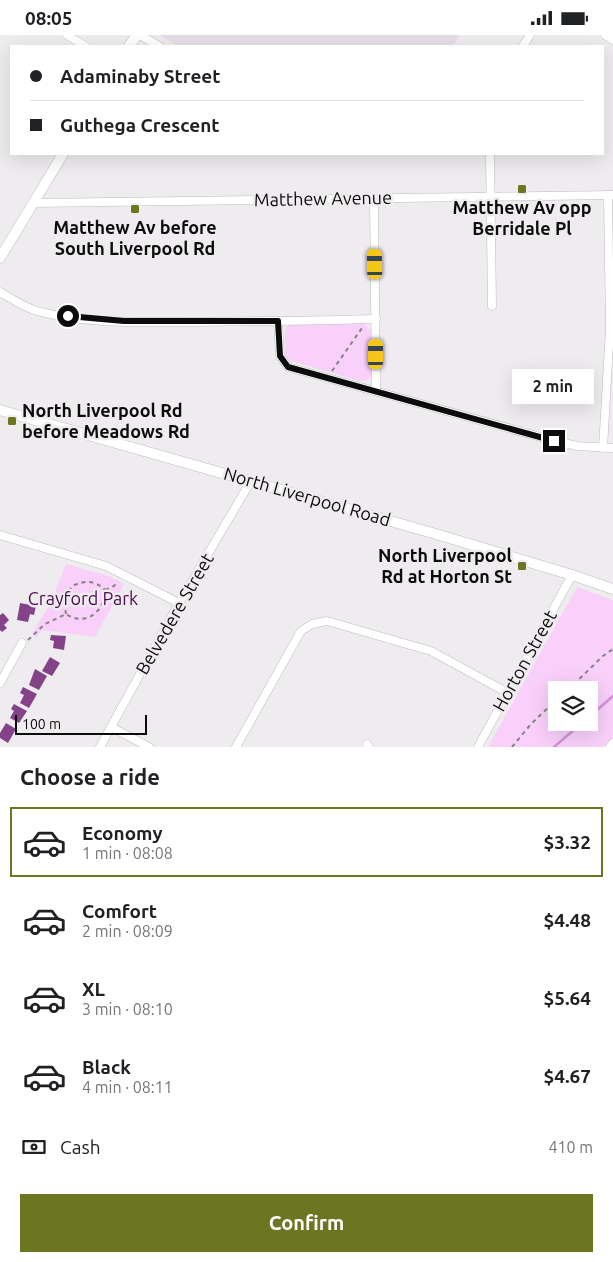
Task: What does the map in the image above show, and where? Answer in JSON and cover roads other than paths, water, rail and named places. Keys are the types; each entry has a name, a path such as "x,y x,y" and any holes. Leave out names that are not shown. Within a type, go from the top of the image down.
{"main road":[{"path":"130,45 138,35"},
{"path":"0,257 63,155"},
{"name":"North Liverpool Road","path":"0,411 251,481 572,575 613,589"}],"street":[{"path":"67,35 83,45"},
{"path":"138,35 156,45"},
{"path":"605,35 613,40"},
{"path":"490,155 492,306"},
{"path":"602,448 610,328 610,195"},
{"name":"Matthew Avenue","path":"34,203 610,195"},
{"path":"374,199 376,389"},
{"path":"0,291 36,311 82,318 124,321 376,319"},
{"path":"278,321 280,356 288,367 376,389 554,441 613,448"},
{"name":"Belvedere Street","path":"100,747 179,603 251,481"},
{"path":"0,535 106,566 179,603"},
{"name":"Horton Street","path":"478,747 572,575"},
{"path":"236,747 301,631 312,624 327,621 431,651 508,693"},
{"path":"0,683 22,643"},
{"path":"111,727 149,747"},
{"path":"610,747 613,743"}],"waterway":[{"path":"598,709 613,696"},
{"path":"554,747 573,731"}],"place":[{"name":"Matthew Av opp Berridale Pl","path":"522,189"},
{"name":"Matthew Av before South Liverpool Rd","path":"135,209"},
{"name":"North Liverpool Rd before Meadows Rd","path":"12,421"},
{"name":"North Liverpool Rd at Horton St","path":"522,566"}],"park label":[{"name":"Crayford Park","path":"83,599"}]}
